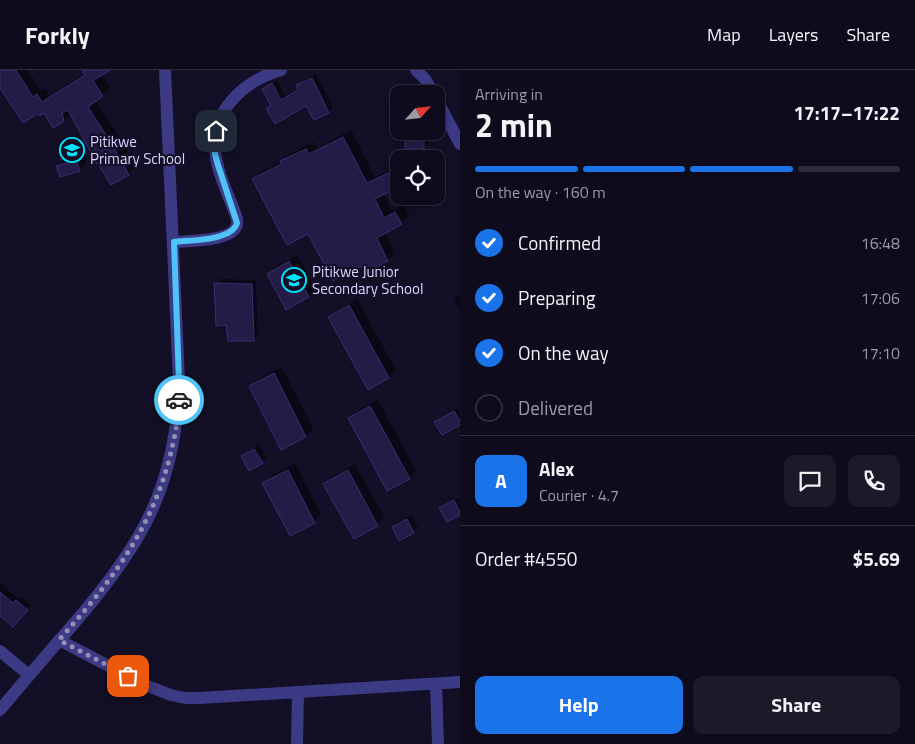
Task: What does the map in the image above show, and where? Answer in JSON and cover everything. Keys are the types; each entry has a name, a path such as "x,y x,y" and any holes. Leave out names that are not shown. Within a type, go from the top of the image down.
{"street":[{"path":"0,710 99,593 121,564 138,537 155,502 166,470 174,438 179,405 179,381 165,70"},
{"path":"174,242 221,237 236,228 237,219 215,154 216,131 225,108 235,97 251,83 263,76 281,70"},
{"path":"416,70 429,85"},
{"path":"445,115 460,144"},
{"path":"59,640 145,685 172,696 185,698 460,682"},
{"path":"0,651 29,675"},
{"path":"436,684 438,744"},
{"path":"298,692 298,744"}],"building":[{"path":"0,70 16,70 33,97 37,94 42,102 85,75 82,70 110,70 93,81 103,96 88,107 129,175 111,185 97,164 68,110 62,113 64,121 53,128 44,113 39,116 37,114 23,123 0,88"},
{"path":"312,78 329,113 314,120 306,106 275,124 266,108 271,106 262,89 272,83 281,100 298,90 296,85"},
{"path":"343,137 367,183 390,172 390,192 375,199 384,218 395,212 402,224 377,238 388,261 364,273 361,266 333,281 308,234 287,245 252,179 281,164 280,161 306,149 309,154"},
{"path":"405,140 424,140 424,149 405,149"},
{"path":"76,160 80,171 60,177 56,166"},
{"path":"289,261 309,297 286,310 267,274"},
{"path":"214,283 252,284 254,341 228,341 226,325 216,326"},
{"path":"349,305 389,378 368,390 328,317"},
{"path":"274,373 306,437 281,450 249,386"},
{"path":"370,406 410,479 387,491 348,418"},
{"path":"454,411 460,421 460,425 442,435 434,422"},
{"path":"254,449 263,463 249,471 241,456"},
{"path":"288,470 315,523 290,536 262,483"},
{"path":"348,470 378,526 354,539 323,484"},
{"path":"454,500 460,515 447,522 439,508"},
{"path":"407,519 414,533 399,541 392,527"},
{"path":"0,592 13,603 16,600 28,610 13,627 0,616"}],"way so far":[{"path":"128,676 59,640 99,593 138,537 155,502 166,470 174,438 179,400"}],"place":[{"name":"Pitikwe Primary School","path":"72,150"},
{"name":"Pitikwe Junior Secondary School","path":"294,280"}],"route":[{"path":"179,400 174,242 221,237 236,228 237,223 215,154 216,131"}]}
